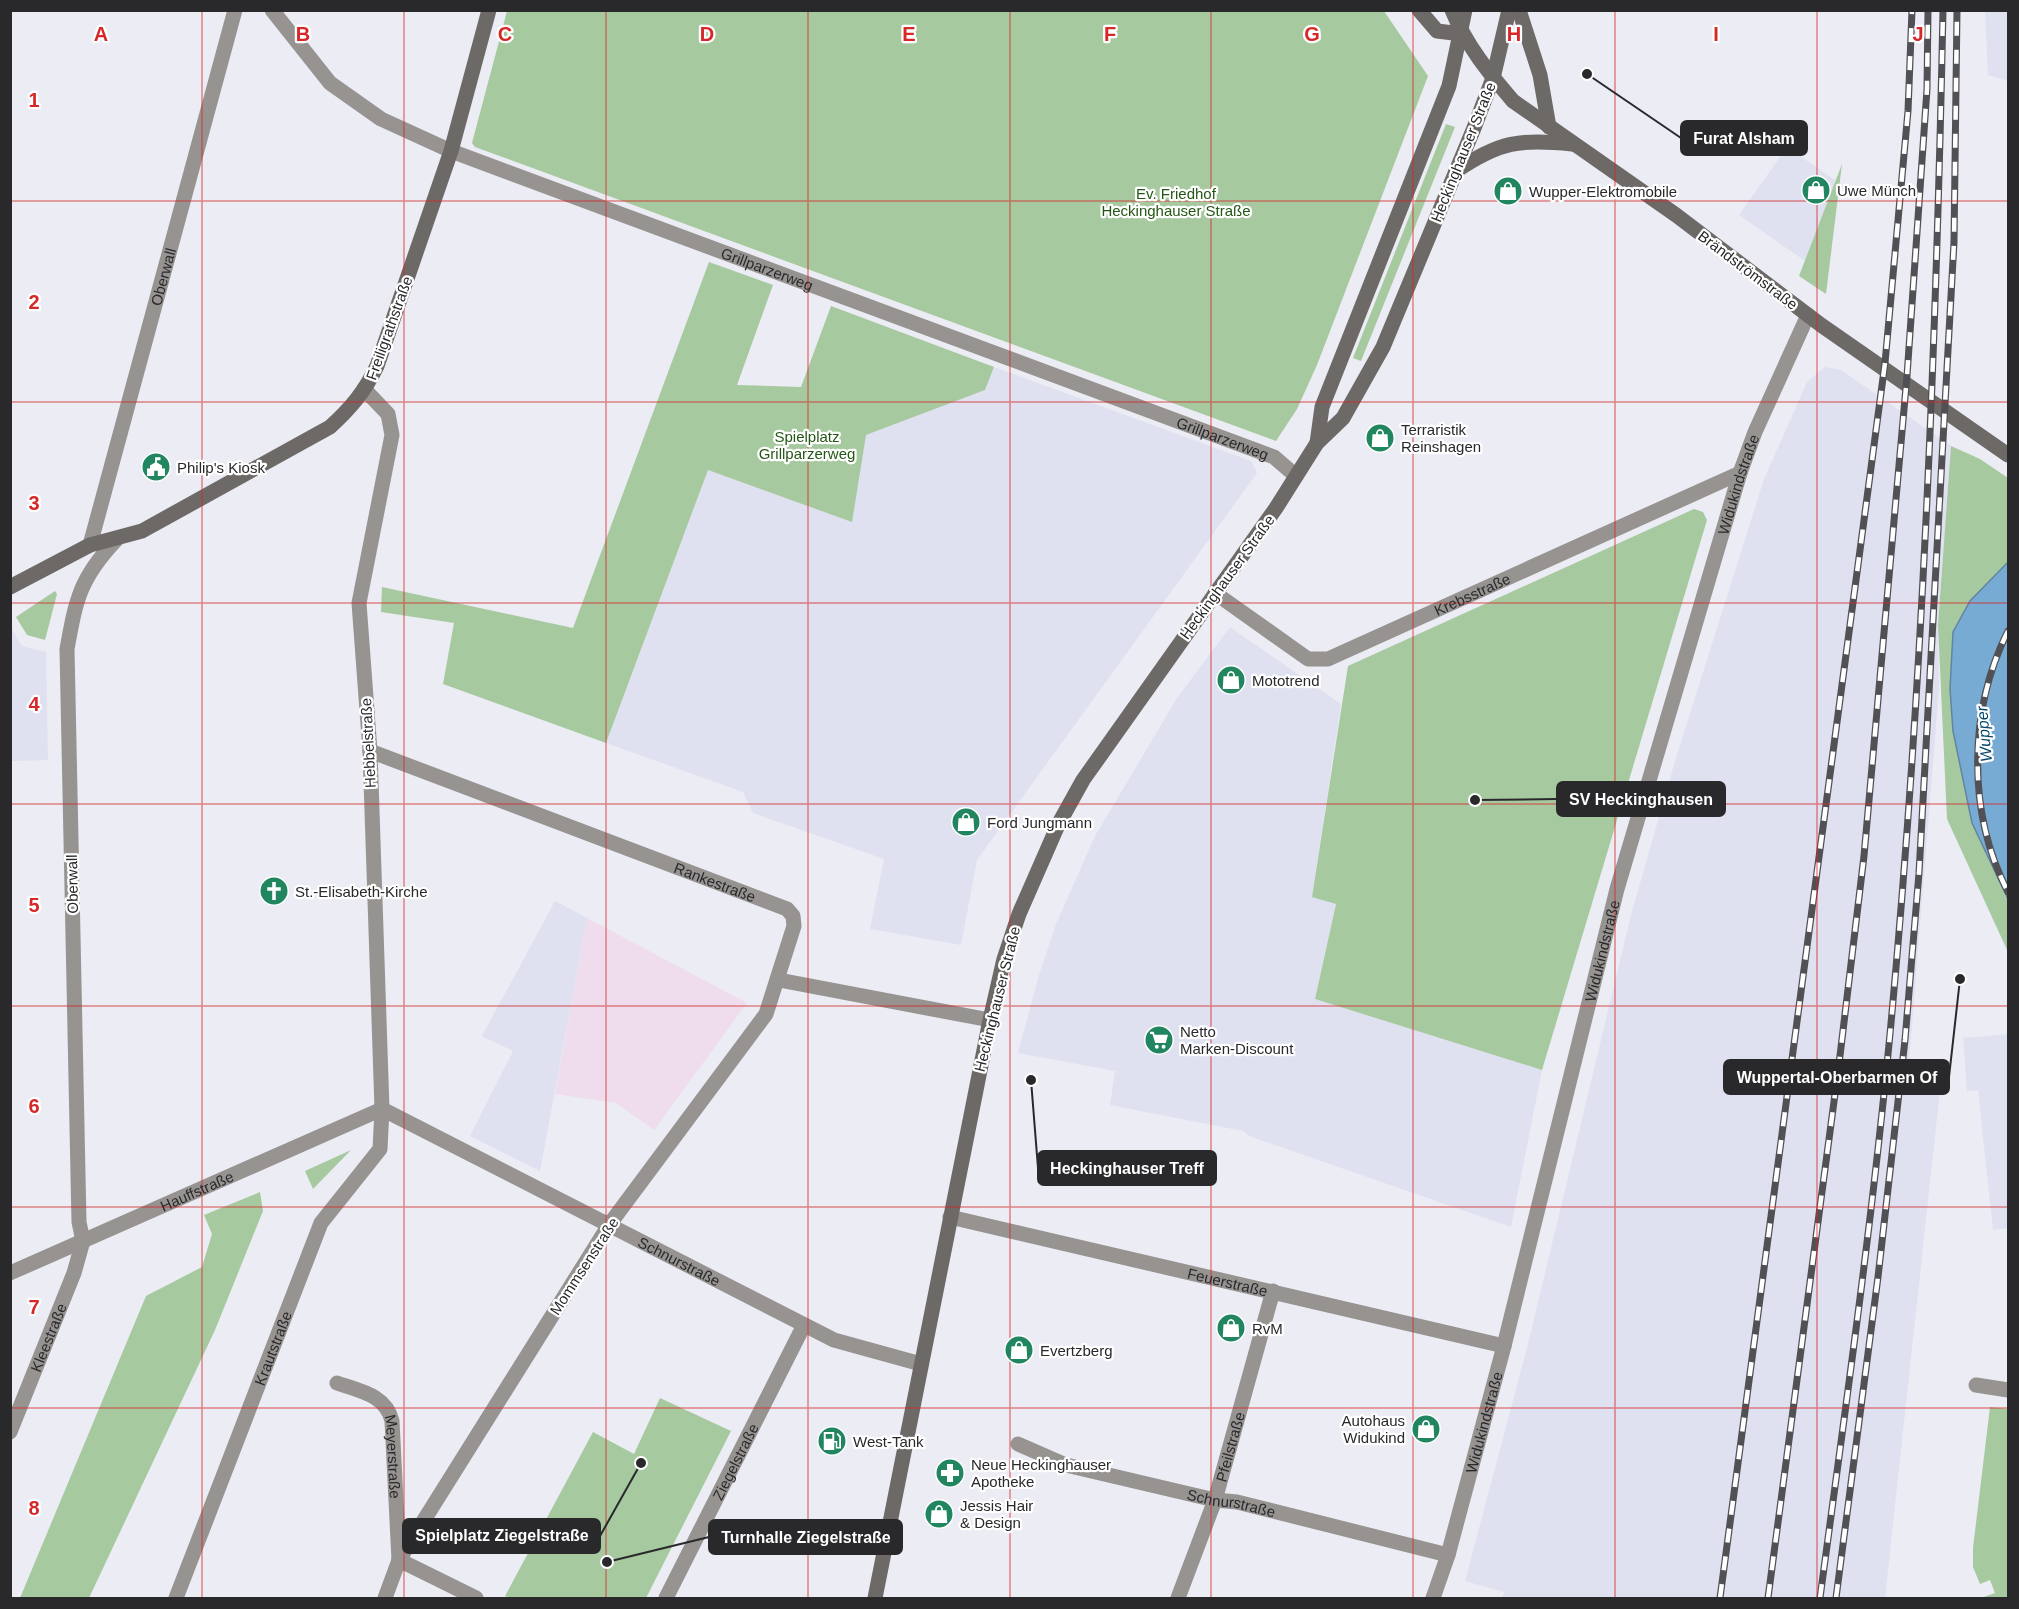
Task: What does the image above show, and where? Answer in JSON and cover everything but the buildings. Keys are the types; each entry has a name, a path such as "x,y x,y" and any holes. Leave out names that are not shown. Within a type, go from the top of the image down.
{"main road":[{"name":"Freiligrathstraße","path":"10,587 90,545 116,540 142,531 330,427 350,410 365,390 377,366 451,151 489,10"},
{"path":"1419,10 1437,31 1462,34"},
{"name":"Brändströmstraße","path":"1452,10 1462,34 1493,78 1514,101 1676,215 1821,325 2008,455"},
{"name":"Heckinghauser Straße","path":"1317,443 1322,407 1438,115 1462,34 1465,10"},
{"name":"Heckinghauser Straße","path":"876,1599 990,1020 1004,959 1018,914 1058,825 1083,780 1296,477 1317,443 1343,418 1383,346 1493,78 1509,10"},
{"path":"1518,10 1540,75 1550,127"},
{"path":"1456,172 1484,152 1530,140 1572,144"}],"street":[{"name":"Oberwall","path":"90,545 235,10"},
{"name":"Grillparzerweg","path":"272,10 330,83 381,119 451,151 1274,457 1296,477"},
{"name":"Widukindstraße","path":"1433,1599 1448,1555 1504,1346 1617,889 1740,473 1755,432 1808,315"},
{"name":"Hebbelstraße","path":"365,390 388,414 392,435 359,603 370,751 382,1109"},
{"name":"Krebsstraße","path":"1215,593 1308,660 1328,659 1740,473"},
{"name":"Oberwall","path":"83,1241 79,1222 67,649 81,587 93,564 116,540"},
{"name":"Rankestraße","path":"370,751 787,909 793,916 794,926 779,980"},
{"path":"779,980 990,1020"},
{"name":"Mommsenstraße","path":"399,1560 609,1225 766,1014 779,980"},
{"name":"Hauffstraße","path":"10,1273 382,1109"},
{"name":"Schnurstraße","path":"382,1109 834,1341 921,1364"},
{"name":"Krautstraße","path":"176,1599 321,1223 380,1149 382,1109"},
{"name":"Feuerstraße","path":"950,1216 1504,1346"},
{"name":"Kleestraße","path":"10,1432 60,1313 83,1241"},
{"name":"Pfeilstraße","path":"1178,1599 1215,1500 1273,1291"},
{"name":"Ziegelstraße","path":"666,1599 804,1325"},
{"name":"Meyerstraße","path":"337,1383 368,1393 381,1400 389,1409 399,1560 385,1599"},
{"path":"1976,1385 2008,1390"},
{"name":"Schnurstraße","path":"1018,1444 1066,1465 1215,1500 1237,1502 1448,1555"},
{"path":"399,1560 476,1599"}],"shaded area":[{"path":"1985,11 2008,11 2008,81 1988,75"},
{"path":"1787,147 1836,181 1805,261 1739,215"},
{"path":"994,367 1251,461 1257,473 977,860 961,945 870,929 884,859 753,813 743,792 606,743 708,470 851,521 866,435 985,390"},
{"path":"1825,367 1841,370 1951,446 1938,625 1939,688 1907,1087 1940,1090 1885,1598 1502,1598 1504,1592 1465,1581 1528,1344 1631,915 1675,761 1764,479 1807,382"},
{"path":"1230,627 1341,704 1312,896 1336,903 1315,999 1542,1070 1511,1227 1249,1136 1243,1131 1110,1105 1115,1071 1018,1053 1038,978 1056,924 1095,836 1177,698"},
{"path":"11,628 22,646 46,652 48,760 11,761"},
{"path":"555,901 587,918 540,1171 470,1136 513,1051 482,1036"},
{"path":"587,918 747,1003 654,1130 616,1103 555,1094"},
{"path":"2008,1034 2008,1228 1993,1230 1978,1090 1967,1091 1963,1038"}],"green space":[{"name":"Ev. Friedhof Heckinghauser Straße","path":"507,11 1384,11 1428,76 1317,365 1297,409 1276,441 475,147 472,143"},
{"path":"1446,124 1455,127 1361,361 1353,358"},
{"path":"1842,164 1826,294 1799,276"},
{"name":"Spielplatz Grillparzerweg","path":"709,262 773,285 737,385 801,387 831,306 994,367 985,390 866,435 852,522 708,470 606,743 443,684 454,623 381,612 382,587 573,628"},
{"path":"1951,446 1980,459 2008,478 2008,562 1970,601 1953,631 1950,689 1953,731 1972,823 2008,899 2008,952 1947,819 1938,625"},
{"path":"1694,509 1703,512 1707,520 1542,1070 1315,999 1336,904 1312,897 1348,666"},
{"path":"55,591 57,594 45,640 27,635 16,617"},
{"path":"351,1150 313,1189 305,1171"},
{"path":"260,1192 263,1211 215,1330 89,1598 20,1598 146,1296 202,1267 212,1234 204,1215"},
{"path":"660,1398 731,1431 646,1598 510,1598 505,1596 593,1432 634,1454"},
{"path":"1990,1407 2008,1409 2008,1598 1981,1598 1995,1593 1990,1580 1980,1584 1973,1567 1973,1548"}],"water":[{"name":"Wupper","path":"2008,562 2008,899 1972,823 1953,731 1950,689 1953,632 1970,601"}],"railway":[{"path":"1720,1598 1885,363 1908,111 1912,10"},
{"path":"1768,1598 1839,1064 1864,856 1907,376 1927,89 1928,10"},
{"path":"1820,1598 1875,1176 1890,1034 1911,779 1932,395 1943,10"},
{"path":"1836,1598 1878,1277 1905,1040 1919,873 1954,242 1957,10"},
{"path":"2008,631 1985,694 1978,762 1979,796 1985,829 2008,892"}],"place":[{"name":"Furat Alsham","path":"1587,74"},
{"name":"Uwe Münch","path":"1816,190"},
{"name":"Wupper-Elektromobile","path":"1508,191"},
{"name":"Terraristik Reinshagen","path":"1380,438"},
{"name":"Philip's Kiosk","path":"156,467"},
{"name":"Mototrend","path":"1231,680"},
{"name":"SV Heckinghausen","path":"1475,800"},
{"name":"Ford Jungmann","path":"966,822"},
{"name":"St.-Elisabeth-Kirche","path":"274,891"},
{"name":"Wuppertal-Oberbarmen Of","path":"1960,979"},
{"name":"Netto Marken-Discount","path":"1159,1040"},
{"name":"Heckinghauser Treff","path":"1031,1080"},
{"name":"RvM","path":"1231,1328"},
{"name":"Evertzberg","path":"1019,1350"},
{"name":"Autohaus Widukind","path":"1426,1429"},
{"name":"West-Tank","path":"832,1441"},
{"name":"Spielplatz Ziegelstraße","path":"641,1463"},
{"name":"Neue Heckinghauser Apotheke","path":"950,1473"},
{"name":"Jessis Hair & Design","path":"939,1514"},
{"name":"Turnhalle Ziegelstraße","path":"607,1562"}]}
